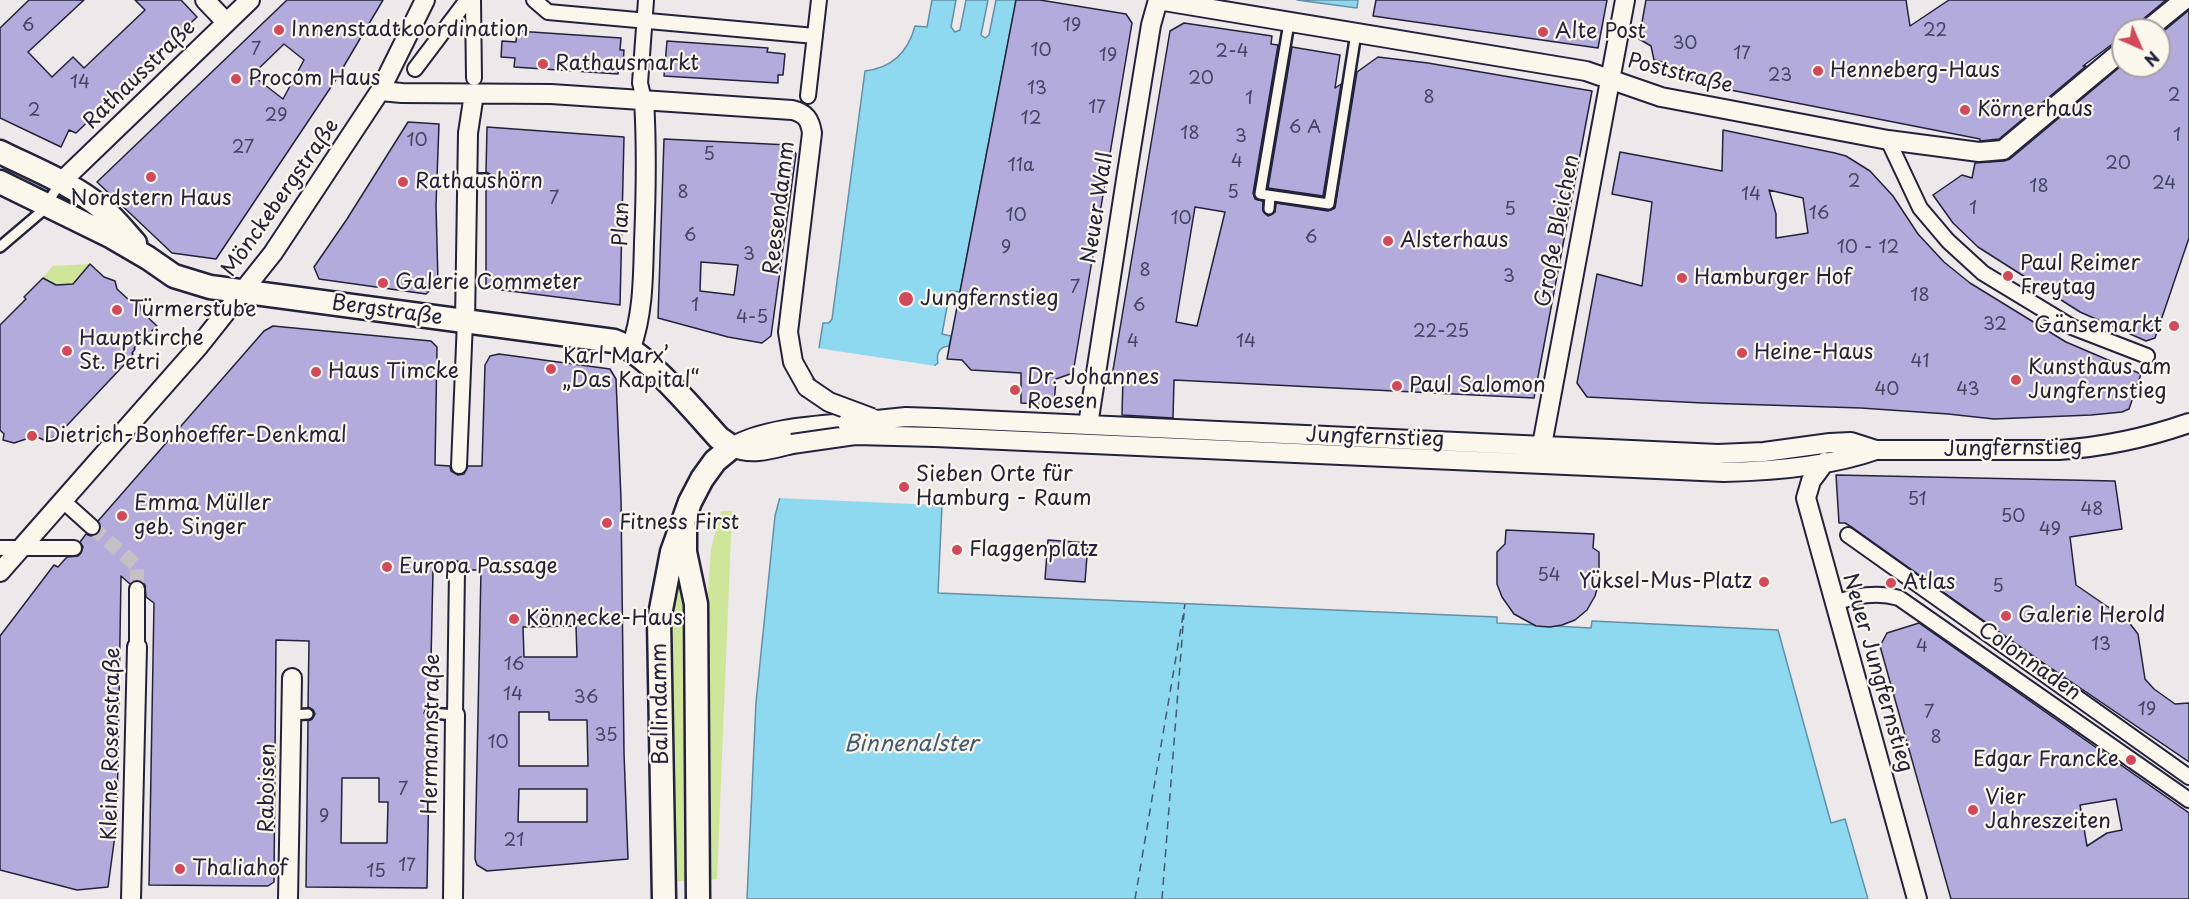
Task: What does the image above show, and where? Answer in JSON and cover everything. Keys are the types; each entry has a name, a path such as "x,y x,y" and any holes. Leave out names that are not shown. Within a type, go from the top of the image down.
{"street":[{"path":"205,0 226,22"},
{"name":"Rathausstraße","path":"61,182 250,0"},
{"path":"425,0 380,91 402,93 474,86 644,100 640,83 646,0"},
{"path":"415,69 466,0"},
{"path":"459,466 465,321 468,132 474,86 473,0"},
{"path":"534,0 548,12 815,36"},
{"path":"808,96 819,0"},
{"name":"Poststraße","path":"1158,0 1586,71 1661,97 1888,140 1979,152 2003,150 2111,60"},
{"name":"Neuer Wall","path":"1088,425 1127,173 1158,0"},
{"name":"Große Bleichen","path":"1542,445 1625,0"},
{"path":"2162,18 2184,0"},
{"name":"Mönckebergstraße","path":"0,572 199,346 244,291 299,216 380,91"},
{"name":"Plan","path":"631,348 638,326 642,288 647,155 644,100"},
{"name":"Reesendamm","path":"644,100 792,110 801,112 807,117 812,133 788,332 793,363 807,387 829,402 877,420"},
{"path":"1888,140 1920,208 1948,241 1983,273 2072,327 2148,356"},
{"name":"Bergstraße","path":"0,152 61,182 102,208 148,258"},
{"name":"Bergstraße","path":"0,182 48,204 148,258 183,280 210,287 614,341 631,348"},
{"path":"631,348 725,442"},
{"name":"Jungfernstieg","path":"725,442 740,450 756,452 794,436 877,420 935,427 1525,463 1724,472 1850,460 1875,450"},
{"name":"Jungfernstieg","path":"794,436 855,435 935,427 1088,425 1743,454 1851,442 1875,450 2059,450 2096,447 2149,436 2189,423"},
{"name":"Ballindamm","path":"664,899 659,620 672,552 686,513 695,490 725,442"},
{"path":"1525,463 1538,453 1542,445"},
{"name":"Neuer Jungfernstieg","path":"1825,462 1811,481 1806,498 1917,899"},
{"path":"62,500 92,527"},
{"name":"Ballindamm","path":"686,513 685,552 696,604 698,899"},
{"name":"Colonnaden","path":"1848,535 2122,723 2189,777"},
{"path":"0,548 74,548"},
{"name":"Hermannstraße","path":"453,899 457,570"},
{"name":"Kleine Rosenstraße","path":"131,899 137,589"},
{"name":"Colonnaden","path":"1834,603 1877,594 1899,598 2189,800"},
{"name":"Raboisen","path":"288,899 300,715 292,678"},
{"path":"2108,742 2122,723"}],"lane":[{"path":"1289,23 1260,194 1270,196 1329,204 1356,33"},
{"path":"467,179 486,179"},
{"path":"0,247 31,222 48,204 61,182"},
{"path":"1269,209 1270,196"},
{"path":"430,713 455,715"}],"green space":[{"path":"92,264 92,269 73,289 67,284 57,291 50,285 52,282 50,280 48,282 43,277 53,266"},
{"path":"721,511 732,511 717,879 707,880 705,630 711,549"},
{"path":"677,573 685,592 687,881 675,881 672,639"}],"water":[{"name":"Binnenalster","path":"932,0 956,0 951,27 955,32 960,30 966,0 988,0 981,35 985,38 989,35 996,0 1016,0 960,292 950,291 942,334 951,336 949,346 939,351 938,363 933,367 931,505 942,505 938,593 1497,617 1497,623 1591,628 1592,621 1778,630 1831,823 1845,819 1868,899 747,899 756,702 775,516 819,348 823,323 829,323 832,319 865,71 883,66 897,57 908,44 915,26 927,27"},
{"path":"1297,0 1358,0 1357,8"}],"pier":[{"path":"817,348 936,366 935,505 778,498"}],"building":[{"path":"29,0 84,0 28,52 52,77 73,57 84,68 145,10 135,0 181,0 197,17 76,133 69,130 61,147 0,118 0,28"},
{"path":"287,0 383,0 335,81 216,259 172,253 97,182","holes":["284,44 304,60 283,99 252,75"]},
{"path":"1016,0 1040,0 1126,14 1132,23 1073,373 1056,379 1054,405 1021,403 1021,373 971,370 962,360 947,359"},
{"name":"Alte Post","path":"1376,0 1607,0 1598,48 1373,16"},
{"path":"1646,0 1906,0 1910,26 1949,0 2166,0 2144,18 2111,18 2111,45 2083,66 2086,66 1999,139 1980,141 1980,139 1710,86 1692,80 1666,63 1654,60 1651,46 1639,39"},
{"path":"2189,10 2189,238 2155,338 2146,341 2080,312 1978,247 1953,223 1933,195 1962,175 1972,178 1975,163 2010,159 2111,74 2111,78 2171,78 2171,25"},
{"path":"1184,23 1272,36 1271,44 1278,45 1253,193 1255,199 1263,201 1263,211 1268,216 1275,212 1276,203 1328,211 1335,208 1357,72 1378,57 1428,63 1592,91 1534,398 1174,380 1173,418 1122,415 1123,377 1112,376 1170,31","holes":["1195,207 1225,212 1197,326 1176,322"]},
{"path":"517,31 621,38 620,50 624,50 623,65 619,64 618,74 514,67 515,58 501,57 502,41 516,42"},
{"path":"667,41 768,48 767,52 785,54 783,75 778,75 778,83 664,76"},
{"path":"1292,47 1340,55 1335,88 1341,84 1323,196 1268,188"},
{"path":"408,122 439,124 436,205 438,283 426,294 319,279 314,267"},
{"path":"487,127 624,137 620,305 486,288 486,186 493,180 486,172"},
{"path":"1723,130 1846,156 1870,171 1893,196 1918,234 1944,262 1970,283 2066,342 2141,374 2129,409 2122,412 2091,415 1994,419 1861,408 1587,397 1577,383 1597,274 1642,286 1652,202 1612,194 1620,152 1722,171","holes":["1769,190 1803,198 1808,233 1776,238 1776,214"]},
{"path":"664,139 789,145 796,154 771,336 762,343 728,337 658,318","holes":["701,262 738,265 734,295 700,291"]},
{"name":"Hauptkirche St. Petri","path":"90,264 104,277 115,281 117,289 130,301 139,302 141,311 157,326 134,348 133,354 123,366 58,435 46,441 35,436 14,443 3,440 4,434 0,430 0,325 43,278 56,285 73,284"},
{"path":"273,326 431,341 437,347 435,465 450,466 451,471 458,475 464,474 468,466 482,466 485,365 490,356 499,354 610,369 616,379 621,499 624,753 628,859 487,871 477,865 475,859 481,570 466,570 462,563 457,561 450,565 448,570 433,570 430,706 424,713 430,720 427,888 306,887 308,721 315,714 308,707 309,641 276,640 274,882 268,886 149,885 154,603 146,597 145,585 142,582 136,580 130,584 121,576 117,820 108,887 77,890 0,870 0,636 54,565 58,567 67,557 78,556 81,553 83,547 80,542 86,534 91,536 98,533 101,528 98,521 264,331","holes":["576,626 577,657 524,657 523,627","519,712 549,712 549,720 587,720 588,766 519,766","342,778 379,778 379,802 388,802 387,843 341,843","519,789 587,789 587,822 518,822"]},
{"path":"1836,475 2115,481 2122,529 2070,537 2076,585 2127,620 2138,634 2145,679 2154,689 2175,704 2189,703 2189,762 2039,660 1853,528 1845,523 1839,523"},
{"path":"1506,530 1594,534 1593,548 1599,552 1599,582 1595,596 1587,610 1575,620 1550,627 1536,626 1514,614 1502,597 1497,584 1497,552 1505,544"},
{"path":"1048,540 1088,543 1085,582 1045,579"},
{"path":"1919,623 2189,813 2189,899 1951,899 1880,646 1887,633","holes":["2116,799 2122,830 2107,833 2087,846 2080,805"]}],"ferry route":[{"path":"1135,899 1185,604"},
{"path":"1162,899 1184,613"}],"tunnel":[{"path":"92,527 137,566 137,589"}],"place":[{"name":"Innenstadtkoordination","path":"279,30"},
{"name":"Alte Post","path":"1543,32"},
{"name":"Rathausmarkt","path":"543,64"},
{"name":"Henneberg-Haus","path":"1818,71"},
{"name":"Procom Haus","path":"236,79"},
{"name":"Körnerhaus","path":"1965,110"},
{"name":"Nordstern Haus","path":"151,177"},
{"name":"Rathaushörn","path":"403,182"},
{"name":"Alsterhaus","path":"1388,241"},
{"name":"Paul Reimer Freytag","path":"2008,276"},
{"name":"Hamburger Hof","path":"1682,278"},
{"name":"Galerie Commeter","path":"383,283"},
{"name":"Jungfernstieg","path":"906,299"},
{"name":"Türmerstube","path":"117,310"},
{"name":"Gänsemarkt","path":"2174,326"},
{"name":"Hauptkirche St. Petri","path":"67,351"},
{"name":"Heine-Haus","path":"1742,353"},
{"name":"Karl Marx’ „Das Kapital“","path":"551,369"},
{"name":"Haus Timcke","path":"316,372"},
{"name":"Kunsthaus am Jungfernstieg","path":"2016,380"},
{"name":"Paul Salomon","path":"1397,386"},
{"name":"Dr. Johannes Roesen","path":"1015,390"},
{"name":"Dietrich-Bonhoeffer-Denkmal","path":"32,436"},
{"name":"Sieben Orte für Hamburg - Raum","path":"904,487"},
{"name":"Emma Müller geb. Singer","path":"122,516"},
{"name":"Fitness First","path":"607,523"},
{"name":"Flaggenplatz","path":"957,550"},
{"name":"Europa Passage","path":"387,567"},
{"name":"Yüksel-Mus-Platz","path":"1764,582"},
{"name":"Atlas","path":"1891,583"},
{"name":"Galerie Herold","path":"2006,616"},
{"name":"Könnecke-Haus","path":"514,619"},
{"name":"Edgar Francke","path":"2131,760"},
{"name":"Vier Jahreszeiten","path":"1973,810"},
{"name":"Thaliahof","path":"180,869"}]}
